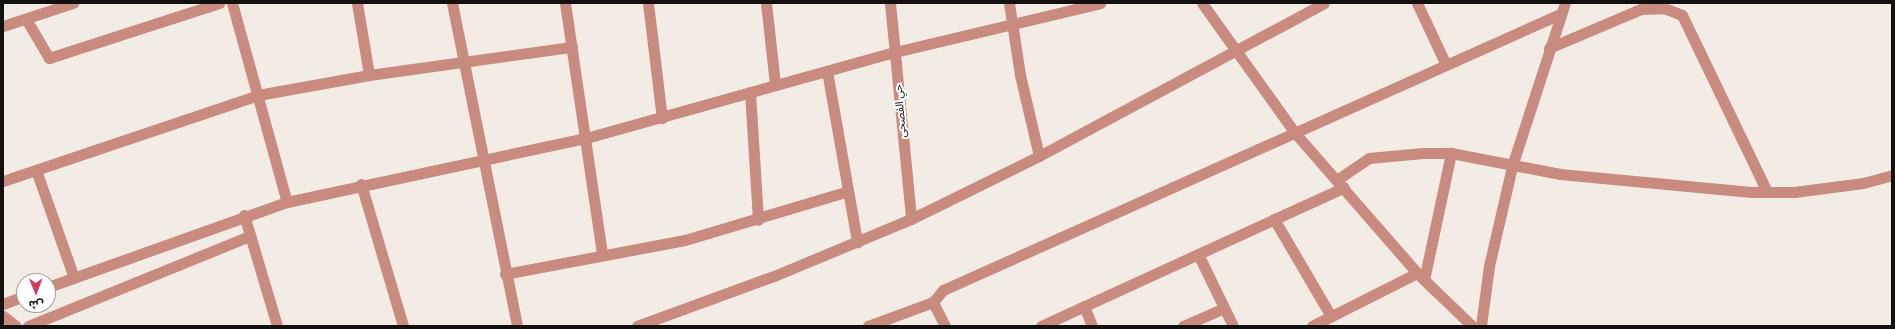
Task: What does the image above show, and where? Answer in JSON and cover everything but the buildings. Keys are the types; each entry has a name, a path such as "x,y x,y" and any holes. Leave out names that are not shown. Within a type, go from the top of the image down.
{"street":[{"path":"3,26 73,3"},
{"path":"26,19 49,58 218,3"},
{"path":"232,3 287,202"},
{"path":"358,3 369,75"},
{"path":"452,3 505,274 517,326"},
{"path":"565,3 602,255"},
{"path":"648,3 662,118"},
{"path":"766,3 775,85"},
{"name":"حي الفصحى","path":"890,3 911,219"},
{"path":"1009,3 1012,25 1039,156"},
{"path":"56,284 244,215 287,202 361,184 482,158 586,138 895,52 1100,3"},
{"path":"1202,3 1233,50 1295,133 1341,183 1421,276 1472,326"},
{"path":"637,326 857,242 911,219 1039,156 1233,50 1324,3"},
{"path":"1418,3 1446,65"},
{"path":"1481,326 1489,266 1512,166 1560,14 1566,3"},
{"path":"1549,48 1641,9 1664,8 1682,15 1767,192"},
{"path":"868,326 933,302 943,290 1560,14"},
{"path":"3,181 258,95 369,75 572,47"},
{"path":"826,71 857,242"},
{"path":"750,92 758,220"},
{"path":"1421,276 1451,153"},
{"path":"1041,326 1274,219 1341,183 1369,158 1395,154 1451,153 1512,166 1560,174 1767,192 1863,183 1892,175"},
{"path":"36,170 74,278"},
{"path":"361,184 403,326"},
{"path":"505,274 685,240 758,220 848,191"},
{"path":"244,215 277,326"},
{"path":"1274,219 1331,316"},
{"path":"28,326 250,236"},
{"path":"1198,254 1233,326"},
{"path":"1312,326 1421,276"},
{"path":"3,304 16,299"},
{"path":"933,302 946,326"},
{"path":"1084,306 1092,326"},
{"path":"1182,326 1224,308"},
{"path":"3,316 16,326"}]}
